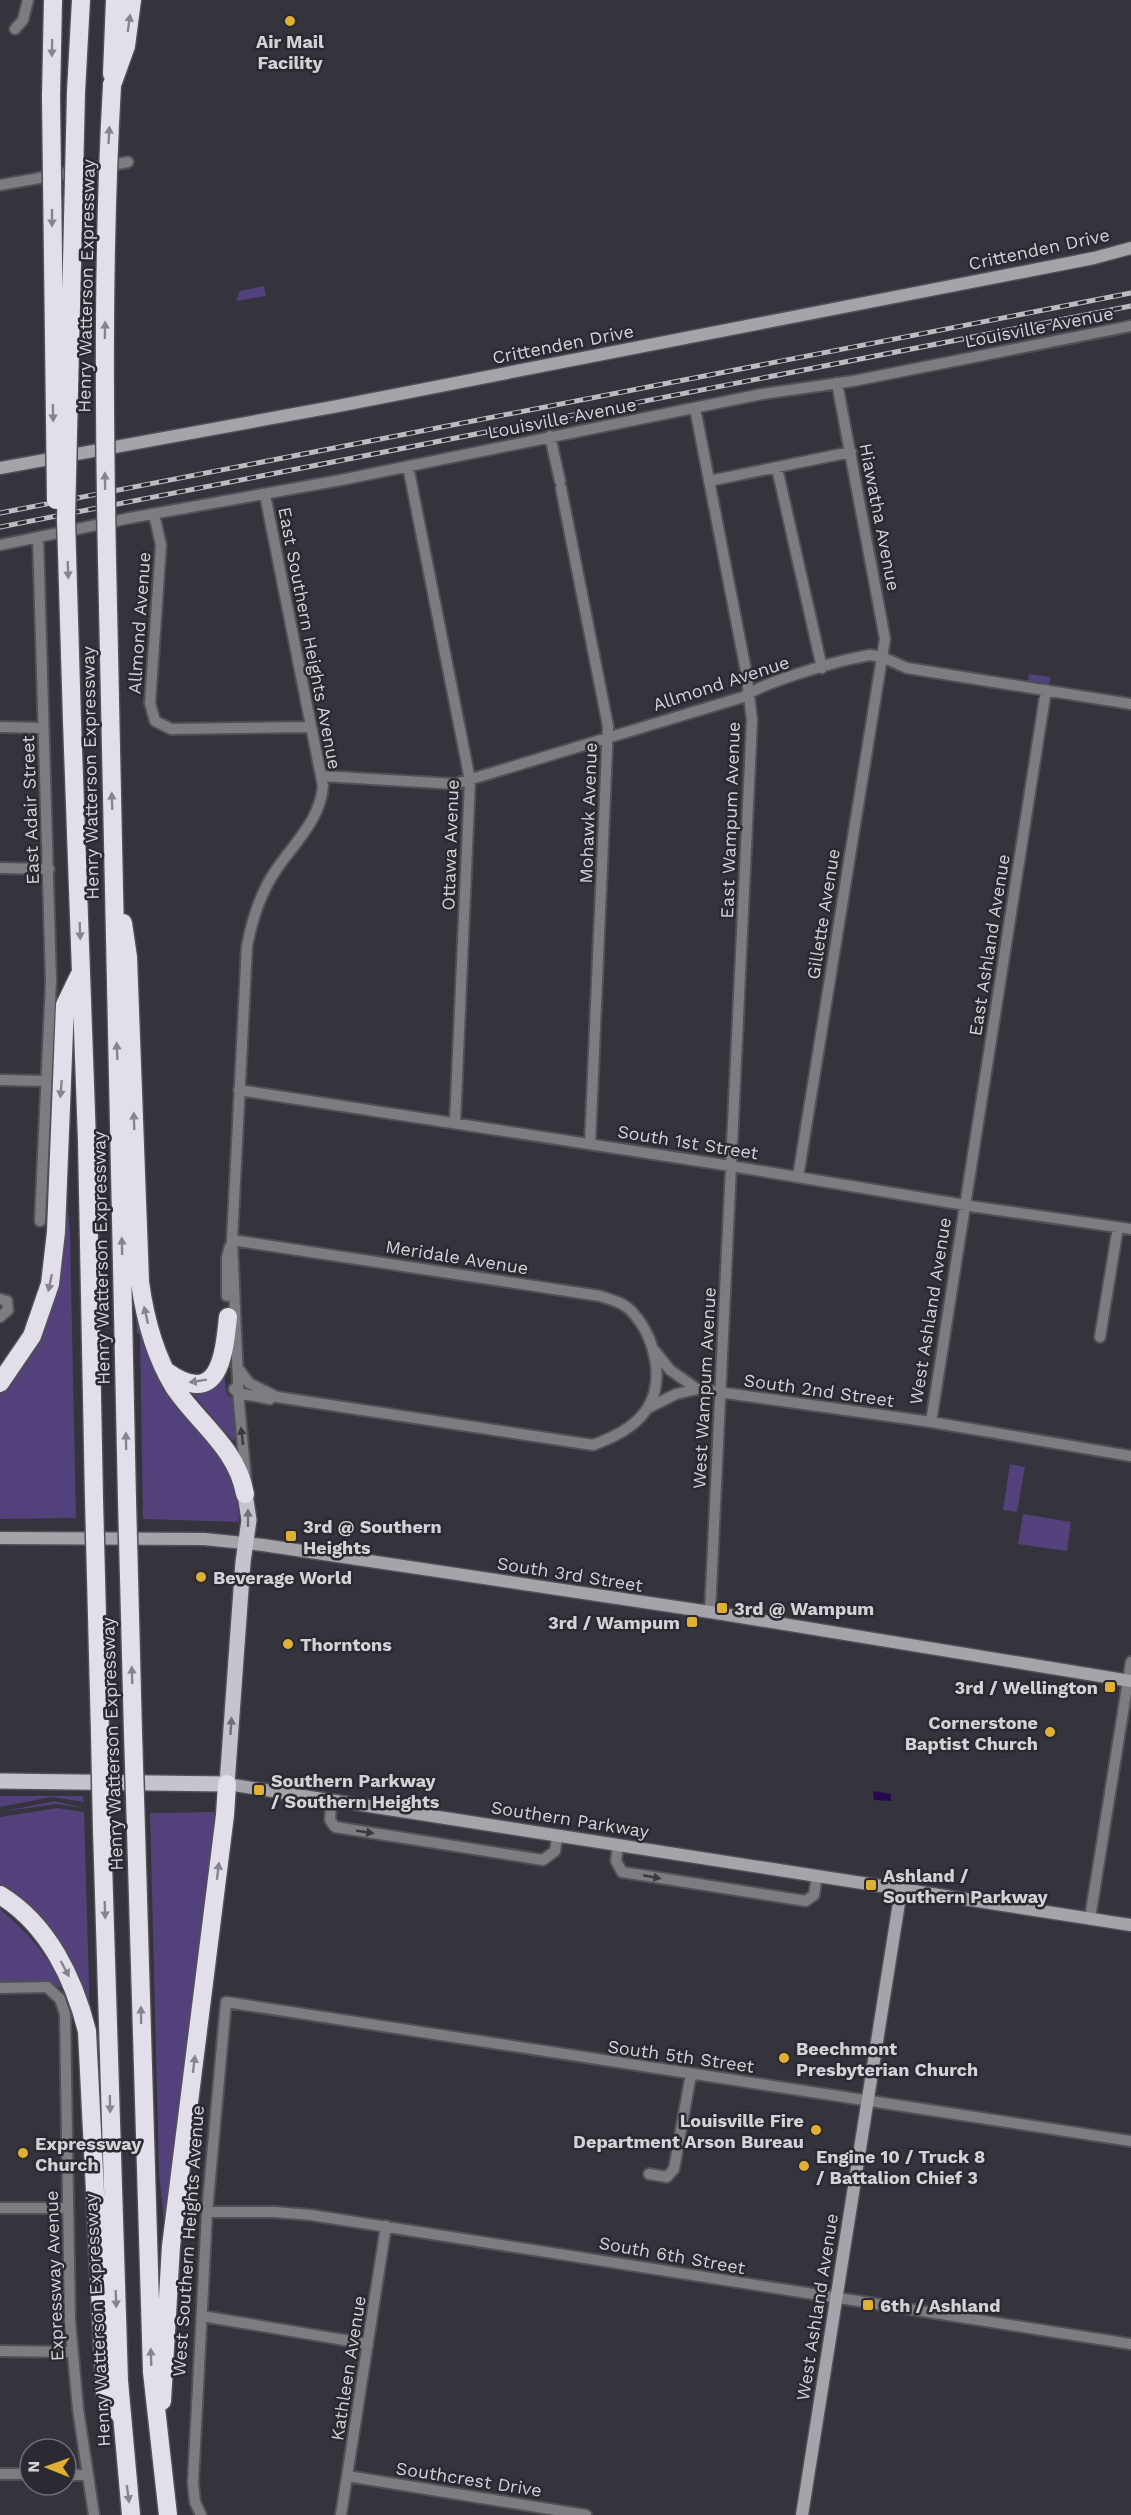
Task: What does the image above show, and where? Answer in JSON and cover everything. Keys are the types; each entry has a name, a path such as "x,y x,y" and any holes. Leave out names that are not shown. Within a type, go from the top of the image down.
{"highway":[{"path":"53,0 51,97 55,498 66,519"},
{"name":"Henry Watterson Expressway","path":"81,0 72,173 66,519 81,971 112,2211 123,2418 131,2515"},
{"name":"Henry Watterson Expressway","path":"115,0 105,321 107,560 127,1500 148,2278 152,2372 168,2515"},
{"path":"112,85 126,46 132,0"},
{"path":"114,860 128,957 140,1282 146,1320 165,1370 175,1388 231,1457 246,1494"},
{"path":"0,1383 32,1336 50,1284 56,1232 64,1005 81,971"},
{"path":"165,1370 188,1382 198,1383 214,1376 224,1356 228,1317"},
{"path":"159,2436 165,2372 171,2246 227,1784"},
{"path":"0,1894 28,1918 51,1944 69,1977 87,2031 105,2392 123,2418"}],"main road":[{"name":"Crittenden Drive","path":"0,468 349,404 1094,258 1131,248"},
{"path":"227,1784 249,1520 246,1494"},
{"name":"South 3rd Street","path":"0,1538 204,1539 246,1543 710,1612 1130,1681"},
{"name":"Southern Parkway","path":"0,1781 227,1784 1131,1925"},
{"name":"West Ashland Avenue","path":"802,2515 901,1890"}],"street":[{"path":"15,29 23,20 28,0"},
{"path":"0,185 128,162"},
{"name":"Louisville Avenue","path":"0,545 154,513 265,495 550,436 1131,326"},
{"name":"Hiawatha Avenue","path":"837,383 884,622 885,639 882,657"},
{"name":"East Wampum Avenue","path":"695,408 749,693 752,720 731,1166"},
{"name":"Mohawk Avenue","path":"550,436 608,738 590,1144"},
{"path":"709,481 851,452"},
{"name":"Ottawa Avenue","path":"408,466 470,780 455,1123"},
{"path":"777,468 822,668"},
{"name":"East Southern Heights Avenue","path":"239,1090 245,965 253,918 274,873 320,808 323,786 265,495"},
{"name":"Allmond Avenue","path":"154,513 161,545 150,703 155,721 171,729 311,727"},
{"name":"East Adair Street","path":"38,537 51,981 40,1221"},
{"name":"Allmond Avenue","path":"322,776 455,784 743,697 822,668 870,654 907,668 1131,704"},
{"name":"Gillette Avenue","path":"798,1177 882,657"},
{"name":"East Ashland Avenue","path":"964,1205 1046,690"},
{"path":"0,727 43,728"},
{"path":"0,868 49,869"},
{"path":"0,1080 46,1081"},
{"path":"239,1090 232,1240 238,1393 247,1472 246,1494"},
{"name":"South 1st Street","path":"239,1090 731,1166 964,1205 1131,1229"},
{"name":"West Wampum Avenue","path":"710,1612 731,1166"},
{"name":"West Ashland Avenue","path":"931,1422 964,1205"},
{"path":"1100,1338 1118,1227"},
{"path":"232,1240 227,1257 228,1317 231,1386 238,1393"},
{"name":"Meridale Avenue","path":"232,1240 600,1296 617,1302 634,1313 652,1347 670,1370 697,1389"},
{"path":"0,1299 6,1301 8,1310 0,1317"},
{"name":"Meridale Avenue","path":"648,1408 656,1380 652,1347"},
{"name":"South 2nd Street","path":"237,1367 249,1383 277,1397 593,1445 622,1432 648,1408 676,1394 697,1389 931,1422 1131,1456"},
{"name":"South 2nd Street","path":"238,1393 271,1399 277,1397"},
{"path":"1090,1918 1130,1681 1131,1662"},
{"path":"331,1801 330,1820 335,1827 472,1850 543,1860 555,1851 557,1837"},
{"path":"618,1846 616,1861 622,1872 806,1901 814,1895 817,1876"},
{"name":"Expressway Avenue","path":"0,1988 47,1987 60,1999 65,2014 72,2352 94,2515"},
{"name":"South 5th Street","path":"225,2002 1131,2141"},
{"name":"West Southern Heights Avenue","path":"201,2515 195,2502 193,2483 207,2212 225,2002"},
{"path":"649,2174 667,2177 674,2169 691,2074"},
{"path":"0,2208 69,2208"},
{"name":"South 6th Street","path":"207,2212 274,2211 386,2226 837,2300 1131,2344"},
{"name":"Kathleen Avenue","path":"341,2515 386,2226"},
{"path":"202,2316 368,2344"},
{"path":"0,2351 72,2352"},
{"path":"0,2474 18,2474"},
{"path":"78,2475 87,2475"},
{"name":"Southcrest Drive","path":"347,2476 586,2515"}],"shaded area":[{"path":"264,286 266,296 236,301 240,291"},
{"path":"1029,674 1050,677 1050,683 1028,682"},
{"path":"66,1185 70,1234 76,1518 0,1519 0,1394 19,1371"},
{"path":"136,1317 223,1458 237,1492 239,1522 143,1519 140,1335 137,1333"},
{"path":"224,1374 227,1395 232,1397 236,1437 233,1441 190,1391"},
{"path":"1010,1464 1025,1467 1017,1512 1003,1510"},
{"path":"1023,1514 1071,1522 1067,1551 1018,1544"},
{"path":"873,1791 891,1794 891,1801 874,1800"},
{"path":"0,1796 83,1796 84,1802 51,1797 0,1807"},
{"path":"55,1801 84,1808 56,1804 0,1812"},
{"path":"58,1808 84,1812 90,2019 85,2002 0,1888 0,1817"},
{"path":"218,1812 167,2213 164,2221 159,2174 150,1813"},
{"path":"0,1909 37,1946 65,1990 47,1981 0,1981"}],"railway":[{"path":"0,513 1131,293"},
{"path":"0,527 1131,306"}],"place":[{"name":"Air Mail Facility","path":"290,21"},
{"name":"3rd @ Southern Heights","path":"291,1536"},
{"name":"Beverage World","path":"201,1577"},
{"name":"3rd @ Wampum","path":"722,1608"},
{"name":"3rd / Wampum","path":"692,1622"},
{"name":"Thorntons","path":"288,1644"},
{"name":"3rd / Wellington","path":"1110,1687"},
{"name":"Cornerstone Baptist Church","path":"1050,1732"},
{"name":"Southern Parkway / Southern Heights","path":"259,1790"},
{"name":"Ashland / Southern Parkway","path":"871,1885"},
{"name":"Beechmont Presbyterian Church","path":"784,2058"},
{"name":"Louisville Fire Department Arson Bureau","path":"816,2130"},
{"name":"Expressway Church","path":"23,2153"},
{"name":"Engine 10 / Truck 8 / Battalion Chief 3","path":"804,2166"},
{"name":"6th / Ashland","path":"868,2305"}]}
